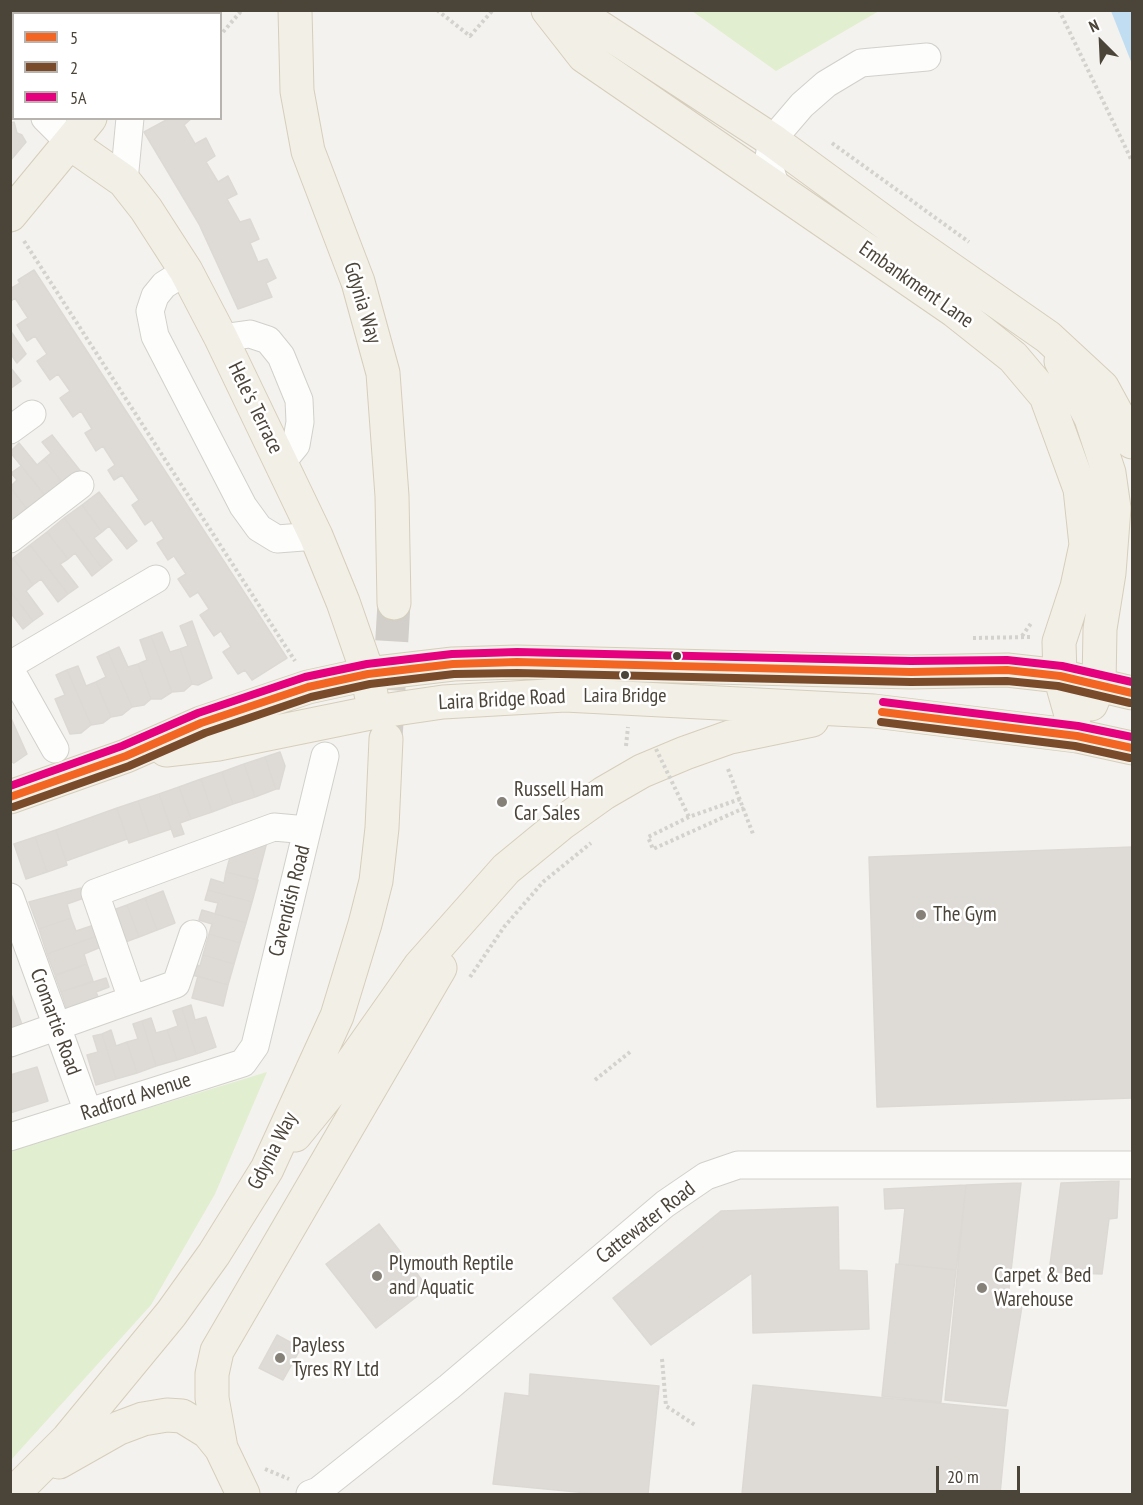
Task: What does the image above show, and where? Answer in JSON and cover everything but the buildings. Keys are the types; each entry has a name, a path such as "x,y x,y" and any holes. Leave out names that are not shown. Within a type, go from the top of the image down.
{"main road":[{"name":"Gdynia Way","path":"295,10 297,91 308,151 358,282 383,373 392,496 394,603"},
{"name":"Embankment Lane","path":"548,10 584,56 777,190 956,310 1013,357 1046,396 1080,489 1086,545 1077,587 1059,642 1060,676 1077,736"},
{"name":"Embankment Lane","path":"555,10 596,25 772,140 903,236 1048,337 1102,387 1132,442"},
{"name":"Hele's Terrace","path":"80,131 147,209 186,270 222,338 315,536 368,674 380,725"},
{"path":"14,223 80,131"},
{"name":"Embankment Lane","path":"1048,337 1091,418 1109,473 1114,508 1109,573 1100,629 1100,684"},
{"name":"Laira Bridge Road","path":"10,796 126,756 201,723 308,687 368,674 453,664 517,662 911,672 1007,670 1060,676 1132,693"},
{"path":"1077,736 1100,684"},
{"name":"Laira Bridge Road","path":"126,756 380,725 443,702 566,695 874,711 1077,736 1132,748"},
{"path":"267,1169 339,1081 420,966 506,869 562,823 604,793 642,771 730,737 789,723 874,711"},
{"name":"Gdynia Way","path":"13,1494 68,1439 171,1314 214,1254 267,1169 337,1016 376,881 382,828 380,725"},
{"path":"220,1448 212,1398 212,1374 217,1351 428,991 474,903"},
{"path":"13,1494 70,1454 118,1428 143,1419 167,1415 182,1416 208,1432 220,1448 243,1494"}],"street":[{"path":"777,190 768,163 772,140 802,105 826,84 861,63 927,57"},
{"path":"50,120 80,131"},
{"path":"124,181 130,120"},
{"path":"186,270 165,285 155,296 150,311 155,336 243,506 259,528 277,539 315,536"},
{"path":"222,338 250,334 268,340 282,356 299,400 300,422 296,445 282,462"},
{"path":"10,430 32,414"},
{"path":"10,539 80,485"},
{"path":"55,749 10,667 156,579"},
{"name":"Cavendish Road","path":"255,1046 325,756"},
{"path":"132,999 95,893 274,827 307,830"},
{"name":"Cromartie Road","path":"11,902 88,1112"},
{"path":"10,1043 176,984 193,934"},
{"name":"Radford Avenue","path":"10,1137 243,1062 255,1046"},
{"name":"Cattewater Road","path":"323,1493 665,1204 706,1176 738,1165 1132,1165"}],"path":[{"path":"223,32 242,10"},
{"path":"437,10 470,36 493,10"},
{"path":"1059,10 1132,161"},
{"path":"14,223 290,649 308,687"},
{"path":"656,749 689,817"},
{"path":"722,770 739,765"},
{"path":"728,768 753,834"},
{"path":"673,793 684,787"},
{"path":"740,799 689,817 648,837 653,849 744,808"},
{"path":"466,983 504,927 543,882 594,840"},
{"path":"595,1080 630,1052"},
{"path":"662,1359 666,1406 695,1425"},
{"path":"260,1467 323,1493"}],"green space":[{"path":"692,11 879,11 776,71"},
{"path":"267,1072 215,1194 151,1305 11,1460 11,1150"}],"water":[{"path":"1111,11 1132,11 1132,64"}],"tunnel":[{"path":"386,739 394,603"}],"transit line":[{"name":"5A","path":"10,786 122,746 198,713 305,677 367,664 452,654 517,652 911,661 1007,660 1062,666 1132,682"},
{"name":"5","path":"10,797 126,756 201,723 308,687 368,674 453,664 517,662 911,672 1007,670 1060,676 1132,693"},
{"name":"2","path":"13,807 129,766 205,733 311,697 370,684 454,674 517,673 911,682 1007,681 1058,686 1130,703"},
{"name":"5A","path":"883,702 1078,726 1132,737"},
{"name":"5","path":"882,712 1077,736 1132,748"},
{"name":"2","path":"881,722 1075,746 1130,758"}],"place":[{"name":"Laira Bridge","path":"625,675"},
{"name":"Russell Ham Car Sales","path":"502,802"},
{"name":"The Gym","path":"921,915"},
{"name":"Plymouth Reptile and Aquatic","path":"377,1276"},
{"name":"Carpet & Bed Warehouse","path":"982,1288"},
{"name":"Payless Tyres RY Ltd","path":"280,1358"}]}
